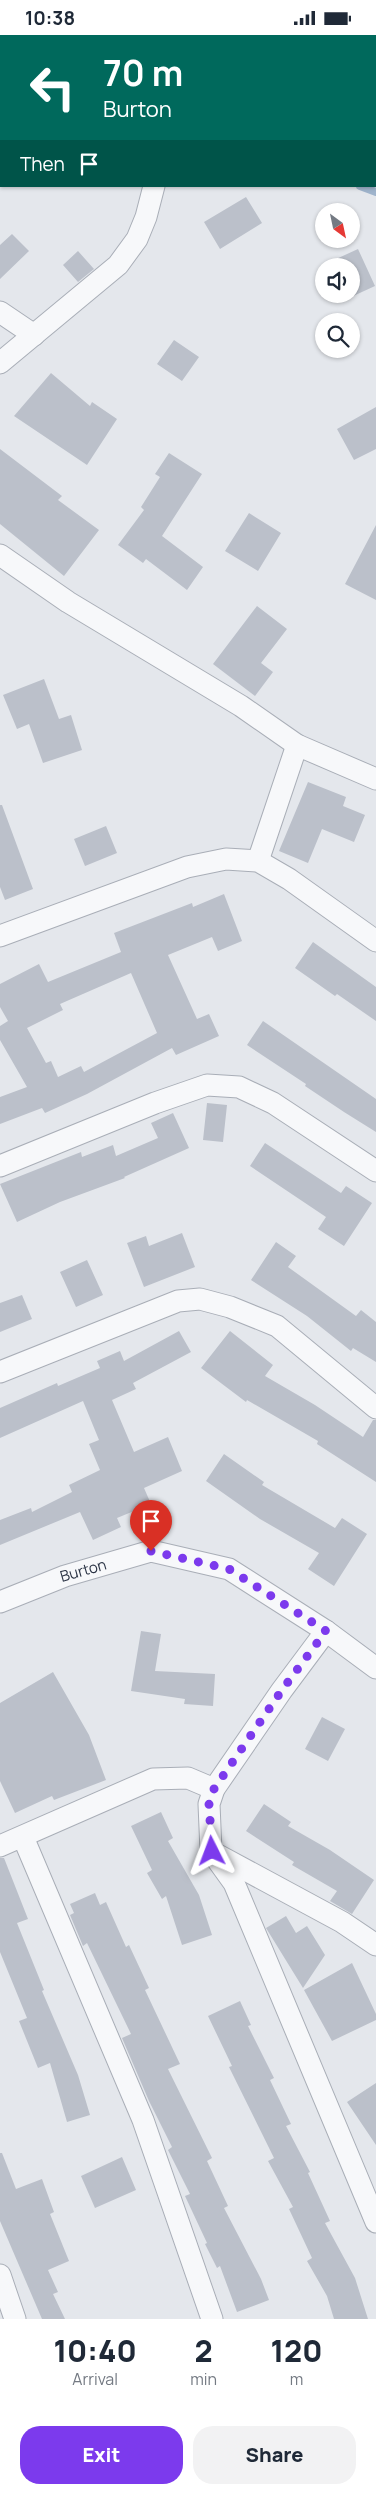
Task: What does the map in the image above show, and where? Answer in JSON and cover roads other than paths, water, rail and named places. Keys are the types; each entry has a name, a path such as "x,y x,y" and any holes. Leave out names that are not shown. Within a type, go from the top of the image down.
{"street":[{"path":"0,363 118,265 137,239 146,217 154,187"},
{"path":"0,313 34,335"},
{"path":"0,555 68,602 241,706 297,745 376,779"},
{"path":"258,861 297,745"},
{"path":"1,934 187,867 226,859 258,861 289,879 376,941"},
{"path":"0,1166 155,1103 208,1085 238,1087 272,1103 376,1171"},
{"path":"0,1372 178,1301 200,1299 230,1307 277,1327 376,1408"},
{"name":"Burton","path":"0,1602 65,1576 151,1551 229,1569 326,1631 376,1668"},
{"path":"326,1631 282,1690 214,1789 209,1804 212,1851 234,1883 376,2222"},
{"path":"0,1846 153,1779 188,1779 214,1789"},
{"path":"23,1837 143,2120 212,2319"},
{"path":"212,1851 342,1923 376,1945"},
{"path":"0,2275 15,2319"}],"waterway":[{"path":"363,187 376,192"}]}
